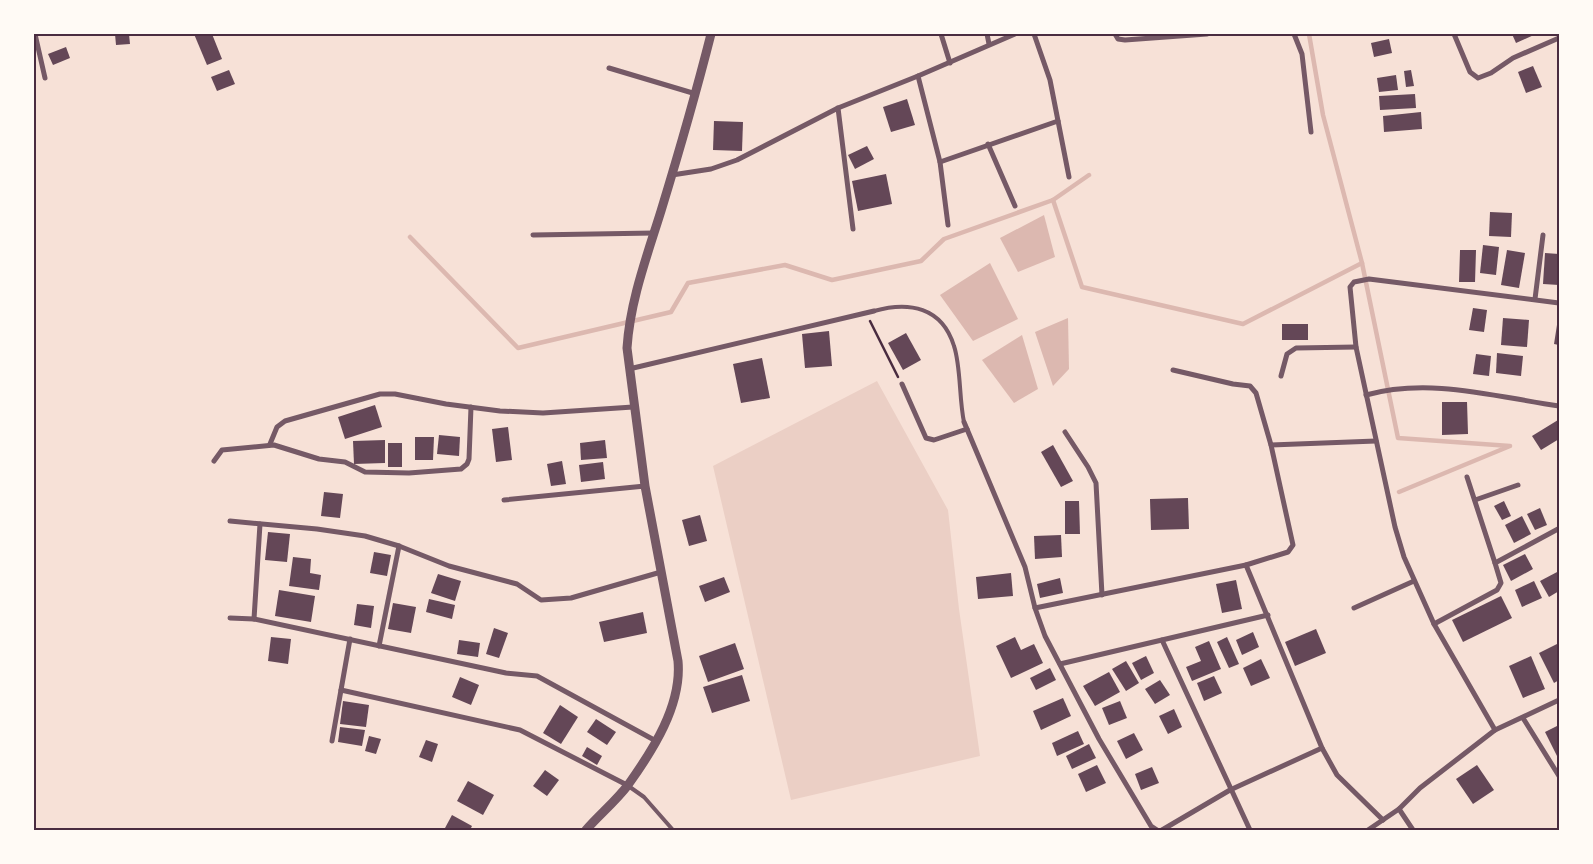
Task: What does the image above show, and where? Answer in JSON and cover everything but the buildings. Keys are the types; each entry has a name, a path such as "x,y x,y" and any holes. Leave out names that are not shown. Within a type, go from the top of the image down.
{"street":[{"path":"35,34 45,78"},
{"path":"591,828 627,785 656,741 669,714 679,673 645,486 633,407 629,369 629,322 696,94 711,34"},
{"path":"941,34 950,62"},
{"path":"987,34 989,44"},
{"path":"672,175 711,169 737,160 838,108 1015,34"},
{"path":"1034,34 1050,80 1069,177"},
{"path":"1115,34 1118,38 1125,40 1207,34"},
{"path":"1294,34 1302,54 1308,87 1310,132"},
{"path":"1454,34 1470,72 1478,78 1491,73 1512,58 1559,38"},
{"path":"608,68 696,94"},
{"path":"918,76 940,162 948,225"},
{"path":"838,108 853,229"},
{"path":"940,162 1058,121"},
{"path":"988,144 1015,206"},
{"path":"532,235 654,233"},
{"path":"1535,299 1543,235"},
{"path":"1496,730 1434,624 1414,581 1395,527 1356,347 1350,287 1351,284 1358,280 1370,279 1559,303"},
{"path":"629,369 874,312"},
{"path":"1281,376 1287,354 1296,348 1356,347"},
{"path":"1035,608 1246,565 1288,552 1293,545 1262,408 1252,387 1173,370"},
{"path":"902,384 926,438 934,440 966,429"},
{"path":"1366,395 1393,388 1464,390 1499,394 1559,406"},
{"path":"270,444 277,427 285,421 360,398 380,394 395,394 470,407 543,412 633,407"},
{"path":"214,461 222,450 270,444 319,459 345,462 365,472 409,473 461,469 468,464 469,459 470,407"},
{"path":"964,422 1025,567 1035,608 1045,636 1123,782 1150,826 1157,830"},
{"path":"1065,432 1096,483 1102,595"},
{"path":"1271,445 1376,441"},
{"path":"1434,624 1497,590 1502,583 1467,477"},
{"path":"1475,500 1518,485"},
{"path":"504,500 645,486"},
{"path":"230,521 346,533 399,546 449,566 517,584 541,600 571,598 661,572"},
{"path":"254,619 260,524"},
{"path":"1496,562 1558,529"},
{"path":"379,646 399,546"},
{"path":"1246,565 1322,748 1336,775 1384,820"},
{"path":"1354,608 1414,581"},
{"path":"1060,664 1268,615"},
{"path":"230,618 254,619 506,673 537,676 656,741"},
{"path":"332,741 350,639"},
{"path":"1162,640 1250,830"},
{"path":"341,690 520,730 627,785"},
{"path":"1368,830 1399,809 1420,788 1496,730 1559,700"},
{"path":"1523,718 1559,776"},
{"path":"1162,830 1230,790 1322,748"},
{"path":"1399,809 1413,830"}],"lane":[{"path":"874,312 884,308 919,308 936,317 945,325 955,348 964,422"},
{"path":"627,785 644,796 673,830"}],"path":[{"path":"867,313 879,342 902,384"}],"shaded area":[{"path":"1044,215 1055,257 1018,272 1000,238"},
{"path":"990,263 1018,319 973,341 940,295"},
{"path":"1068,318 1069,369 1053,386 1035,332"},
{"path":"1022,335 1038,389 1014,403 982,360"},
{"path":"877,381 948,510 959,609 980,756 791,800 713,466"}],"waterway":[{"path":"1309,34 1323,115 1362,263 1398,438 1510,446 1399,492"},
{"path":"410,237 518,348 671,312 688,283 785,265 832,280 921,261 944,239 1053,200 1089,175"},
{"path":"1053,200 1082,287 1243,324 1362,263"}]}
